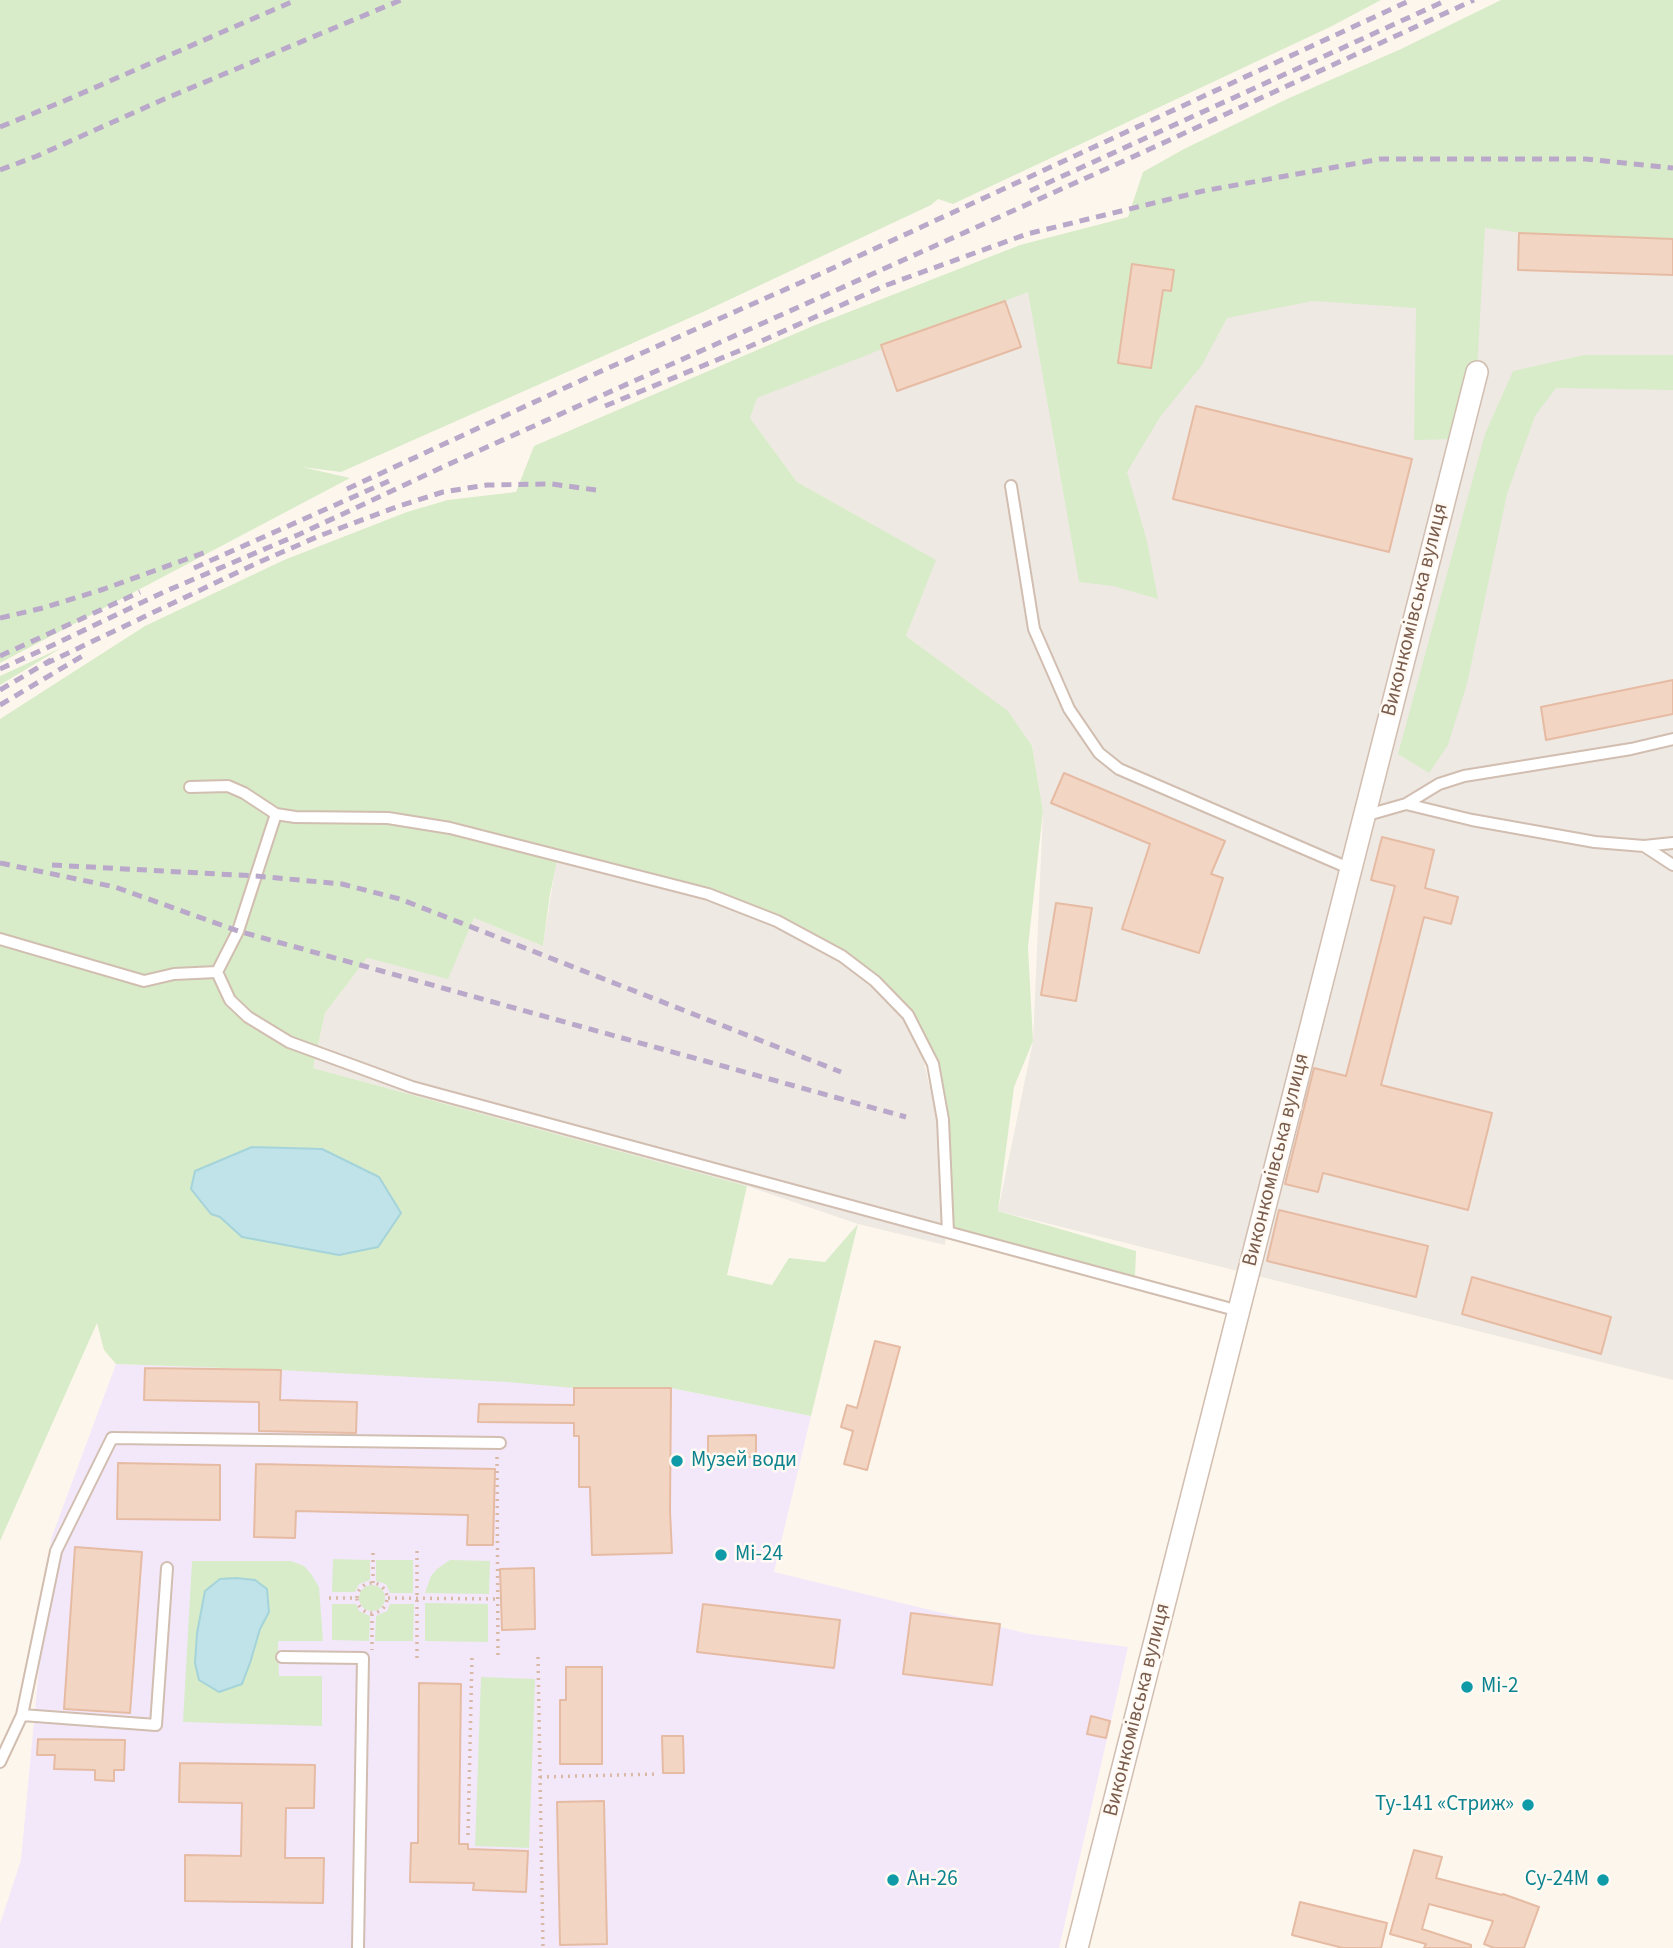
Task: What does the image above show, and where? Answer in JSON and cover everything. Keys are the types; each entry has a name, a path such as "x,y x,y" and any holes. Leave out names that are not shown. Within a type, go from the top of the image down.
{"street":[{"name":"Виконкомівська вулиця","path":"1077,1948 1477,372"}],"lane":[{"path":"1012,486 1034,629 1069,709 1099,753 1119,769 1351,869"},
{"path":"1364,816 1406,804 1439,784 1464,776 1631,750 1673,739"},
{"path":"190,787 228,786 276,814 295,817 388,818 463,831 708,894 777,921 842,956 875,981 908,1015 933,1064 943,1120 948,1232"},
{"path":"1406,804 1472,820 1595,842 1644,846 1673,843"},
{"path":"217,972 238,931 276,814"},
{"path":"1644,846 1673,865"},
{"path":"0,939 144,981 174,974 217,972"},
{"path":"217,972 230,1000 248,1017 289,1042 412,1087 1239,1311"},
{"path":"0,1762 22,1716 56,1551 112,1438 499,1443"},
{"path":"22,1716 156,1725 167,1568"},
{"path":"282,1657 362,1658 358,1948"}],"path":[{"path":"498,1657 499,1443"},
{"path":"373,1550 373,1583"},
{"path":"416,1658 417,1551"},
{"path":"373,1583 384,1588 388,1598 385,1608 372,1614 361,1609 357,1598 362,1587 373,1583"},
{"path":"329,1598 357,1598"},
{"path":"388,1598 499,1599"},
{"path":"372,1614 373,1657"},
{"path":"468,1835 472,1657"},
{"path":"538,1657 543,1948"},
{"path":"540,1777 657,1774"}],"shaded area":[{"path":"1673,212 1673,1380 998,1211 1033,1041 1043,811 1032,746 1007,711 906,636 935,560 797,482 750,418 757,397 1125,242"},
{"path":"557,855 677,886 809,938 875,981 916,1030 938,1121 947,1226 945,1245 858,1224 747,1186 313,1068 325,1013 367,958 448,978 474,918 543,946"},
{"path":"116,1364 671,1388 811,1416 774,1572 1029,1634 1128,1647 1059,1948 0,1948 0,1924 21,1860 51,1539"}],"green space":[{"path":"0,0 1381,0 1330,27 953,204 938,199 931,205 703,312 341,472 302,467 350,478 0,663"},
{"path":"1501,0 1673,0 1673,239 1531,234 1485,228 1477,372 1460,439 1414,440 1416,308 1313,301 1227,318 1202,365 1160,417 1127,472 1147,541 1158,599 1113,586 1079,582 1028,292 757,398 750,418 797,482 936,560 906,636 1008,711 1032,746 1043,811 1028,947 1033,1041 1014,1087 998,1211 1136,1251 1135,1277 1008,1243 948,1232 943,1120 916,1030 881,987 809,938 729,902 558,856 543,946 474,918 448,979 367,958 325,1013 313,1068 747,1186 727,1275 772,1285 789,1258 825,1262 858,1224 811,1416 671,1388 574,1388 279,1370 116,1364 104,1350 97,1323 0,1541 0,719 145,626 284,560 407,512 448,500 516,492 534,446 813,326 1020,245 1128,217 1143,172 1287,99 1401,49"},
{"path":"1584,355 1673,355 1673,390 1556,388 1535,416 1507,494 1467,684 1448,745 1429,773 1398,754 1485,434 1513,371"},
{"path":"61,648 0,685 0,676"},
{"path":"333,1559 370,1560 370,1580 359,1584 355,1592 332,1592"},
{"path":"376,1560 413,1560 413,1593 390,1593 386,1584 376,1581"},
{"path":"450,1560 490,1561 489,1594 425,1593 431,1576"},
{"path":"192,1561 291,1561 304,1566 311,1574 319,1587 323,1641 278,1641 279,1676 322,1676 322,1726 183,1722"},
{"path":"372,1585 381,1589 385,1598 381,1607 372,1611 363,1607 359,1598 363,1589"},
{"path":"425,1603 488,1604 488,1642 425,1641"},
{"path":"332,1604 356,1604 359,1611 370,1616 369,1641 332,1640"},
{"path":"390,1604 414,1604 413,1641 375,1641 376,1616 387,1611"},
{"path":"481,1677 535,1679 529,1848 475,1846"}],"water":[{"path":"252,1147 322,1149 379,1177 401,1213 378,1247 339,1255 242,1237 220,1217 211,1214 191,1189 195,1171"},
{"path":"220,1579 255,1580 267,1589 269,1612 260,1629 242,1684 219,1692 199,1680 195,1663 197,1633 205,1591"}],"building":[{"path":"1519,233 1673,239 1673,275 1518,270"},
{"path":"1132,264 1174,270 1171,291 1163,290 1151,368 1118,363"},
{"path":"1005,301 1021,347 897,391 881,345"},
{"path":"1196,406 1412,459 1389,552 1173,499"},
{"path":"1673,680 1673,714 1546,740 1541,707"},
{"path":"1064,773 1225,841 1211,874 1223,878 1199,953 1122,929 1150,844 1051,803"},
{"path":"1382,837 1434,850 1425,888 1458,897 1451,924 1424,917 1381,1085 1492,1113 1468,1210 1323,1173 1318,1192 1285,1184 1314,1068 1346,1076 1395,886 1371,880"},
{"path":"1056,903 1092,908 1076,1001 1041,995"},
{"path":"1279,1210 1428,1246 1416,1297 1267,1261"},
{"path":"1472,1277 1611,1317 1601,1354 1462,1314"},
{"path":"875,1341 900,1347 867,1470 844,1464 853,1431 841,1427 847,1405 857,1408"},
{"path":"145,1368 281,1370 280,1400 357,1402 356,1433 259,1431 259,1402 144,1400"},
{"path":"574,1388 671,1388 672,1553 592,1555 590,1487 579,1487 579,1436 574,1436 574,1423 478,1422 479,1404 574,1405"},
{"path":"756,1435 756,1457 708,1458 708,1436"},
{"path":"118,1463 220,1465 220,1520 117,1519"},
{"path":"256,1464 495,1469 493,1545 467,1545 468,1515 296,1511 295,1538 254,1537"},
{"path":"75,1547 142,1552 130,1713 64,1709"},
{"path":"534,1568 535,1629 502,1630 500,1569"},
{"path":"703,1604 840,1620 834,1668 697,1652"},
{"path":"911,1613 1000,1624 992,1685 903,1674"},
{"path":"566,1667 602,1667 602,1764 560,1764 560,1700 566,1700"},
{"path":"419,1683 461,1684 459,1844 468,1844 468,1849 528,1851 526,1892 473,1890 474,1883 410,1882 411,1843 418,1843"},
{"path":"1091,1716 1110,1721 1106,1738 1087,1734"},
{"path":"662,1736 683,1736 684,1773 663,1773"},
{"path":"38,1739 125,1740 124,1770 114,1770 114,1781 95,1780 95,1770 54,1769 55,1755 37,1755"},
{"path":"180,1763 315,1765 314,1808 286,1808 285,1858 324,1858 323,1903 185,1901 185,1855 241,1856 242,1803 179,1802"},
{"path":"604,1801 607,1944 560,1945 557,1802"},
{"path":"1414,1850 1442,1857 1436,1878 1503,1894 1539,1907 1524,1948 1494,1948 1484,1944 1493,1921 1429,1904 1422,1929 1471,1945 1471,1948 1424,1948 1426,1944 1390,1934"},
{"path":"1300,1902 1387,1923 1381,1948 1343,1948 1292,1935"}],"railway":[{"path":"0,127 296,0"},
{"path":"0,170 401,0"},
{"path":"347,489 597,373 820,274 1411,0"},
{"path":"1030,191 1447,0"},
{"path":"0,669 166,591 300,534 1474,0"},
{"path":"605,406 746,348 884,286 1027,234 1203,191 1380,159 1586,159 1673,168"},
{"path":"194,568 389,481"},
{"path":"45,664 319,536 443,492 487,485 552,484 596,490"},
{"path":"0,618 104,589 206,552"},
{"path":"0,656 140,592"},
{"path":"0,705 84,655"},
{"path":"0,690 51,660"},
{"path":"0,863 115,887 238,931 906,1117"},
{"path":"52,865 256,876 342,884 400,899 841,1072"}],"place":[{"name":"Музей води","path":"677,1461"},
{"name":"Мі-24","path":"721,1555"},
{"name":"Мі-2","path":"1467,1687"},
{"name":"Ту-141 «Стриж»","path":"1528,1805"},
{"name":"Ан-26","path":"893,1880"},
{"name":"Су-24М","path":"1603,1880"}]}
